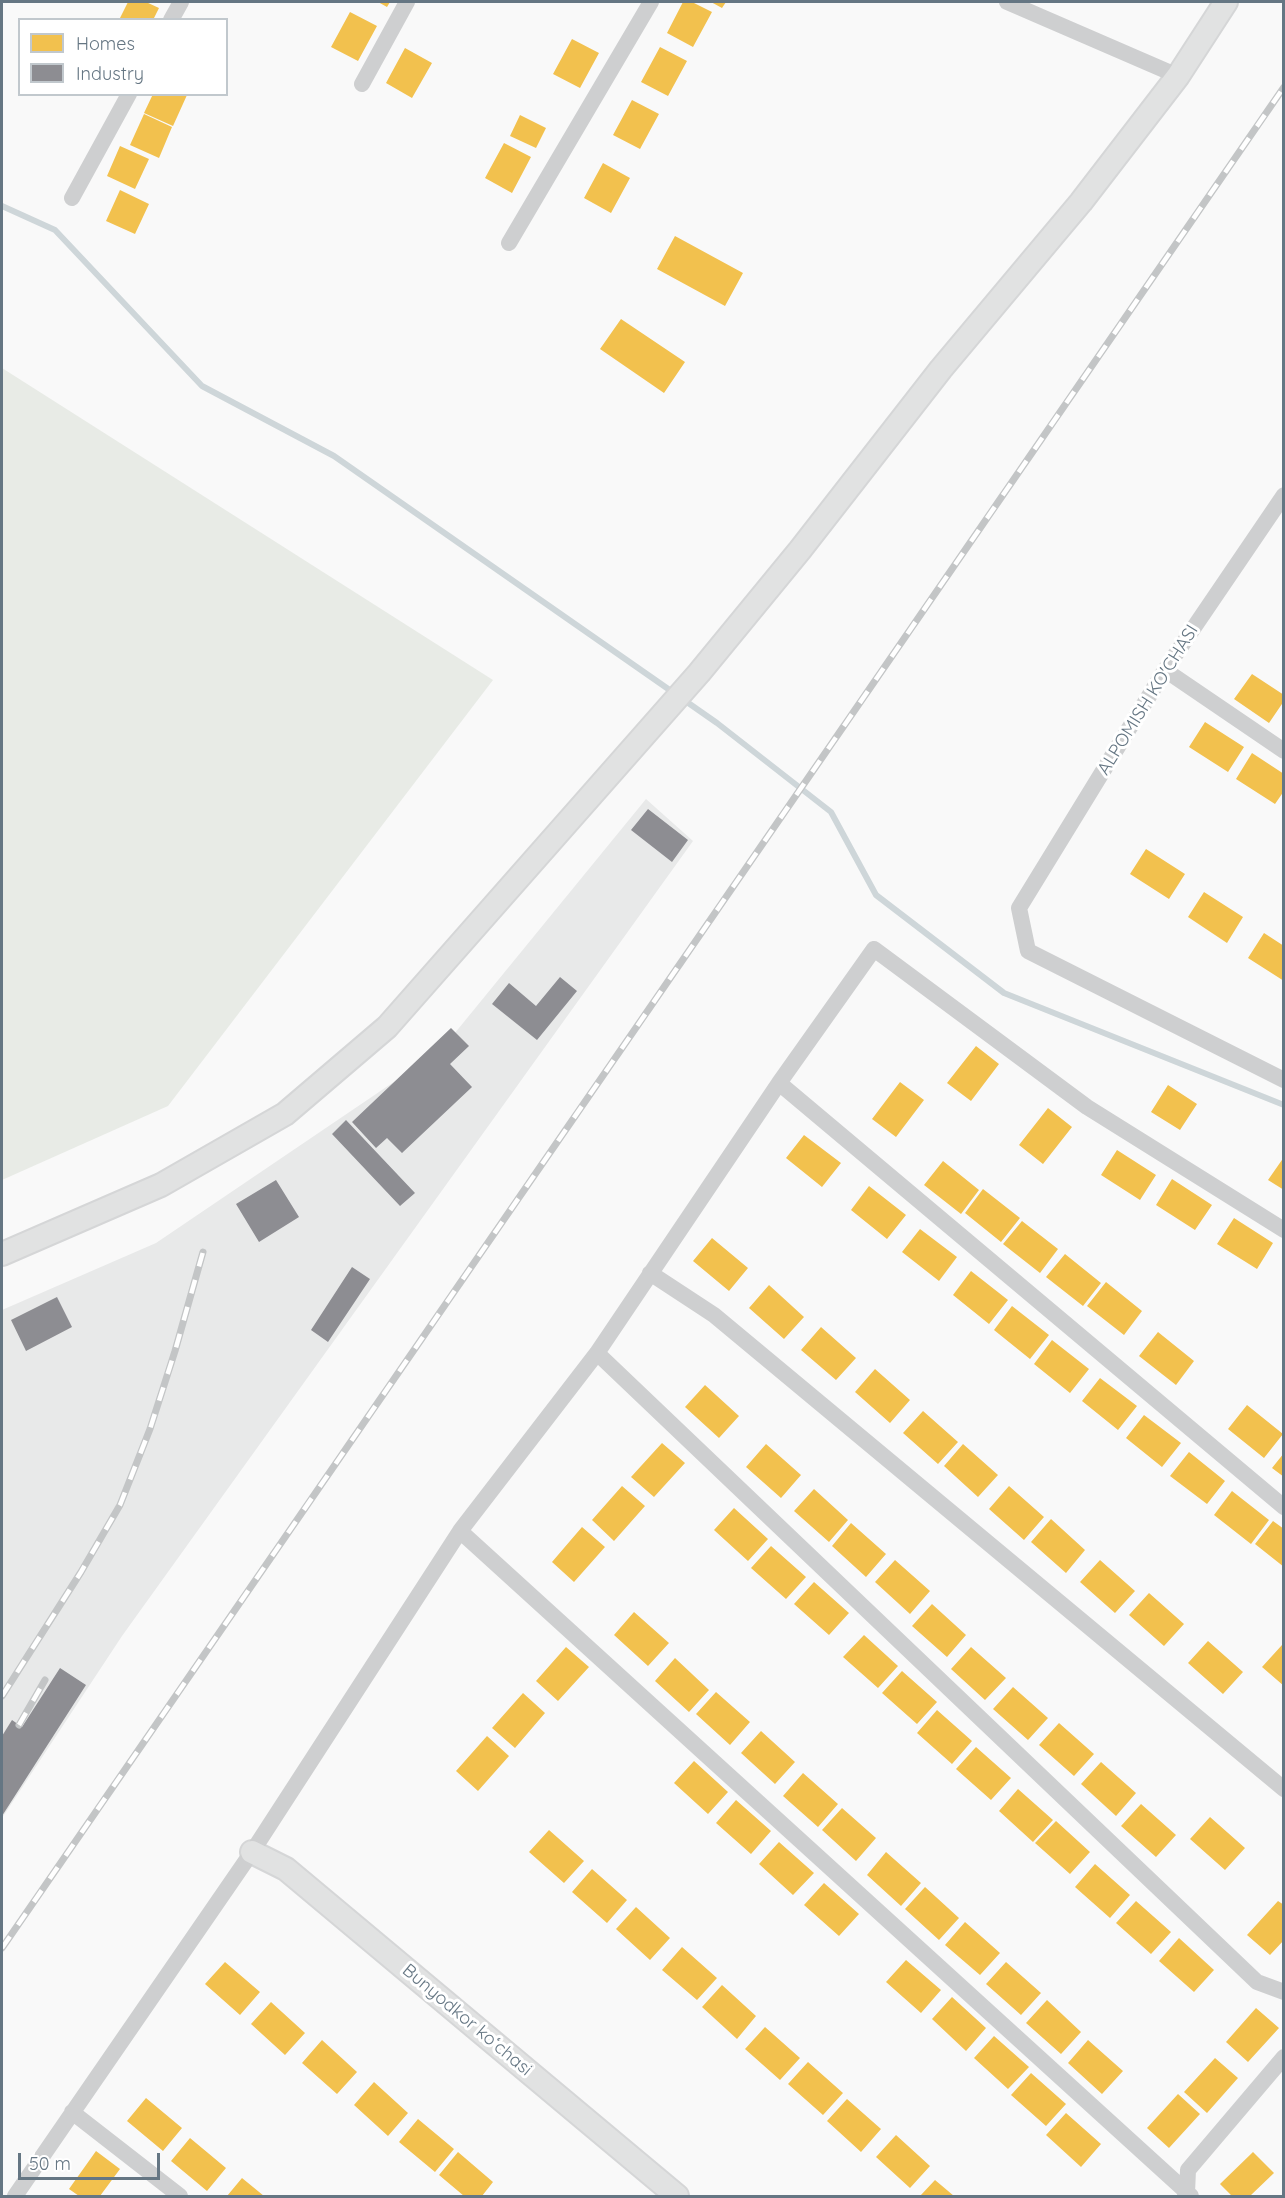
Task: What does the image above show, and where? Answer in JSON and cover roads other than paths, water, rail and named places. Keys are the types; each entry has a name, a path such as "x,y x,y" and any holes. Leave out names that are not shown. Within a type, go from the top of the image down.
{"main road":[{"path":"2,1254 161,1185 285,1114 387,1027 660,720 800,550 941,369 1081,202 1178,76 1226,2"},
{"name":"Bunyodkor koʻchasi","path":"252,1852 286,1869 677,2196"}],"street":[{"path":"172,18 181,2"},
{"path":"362,84 407,2"},
{"path":"509,243 651,2"},
{"path":"1007,2 1178,76"},
{"path":"72,198 128,96"},
{"name":"ALPOMISH KO'CHASI","path":"1281,503 1165,670 1019,908 1028,951 1284,1080"},
{"path":"1165,670 1284,752"},
{"path":"15,2196 252,1852 460,1531 597,1353 779,1083 874,948 1087,1107 1284,1230"},
{"path":"779,1083 1284,1507"},
{"path":"650,1272 714,1315 1284,1789"},
{"path":"597,1353 1257,1982 1284,1992"},
{"path":"460,1531 1188,2195"},
{"path":"1188,2195 1188,2170 1284,2057"},
{"path":"72,2112 180,2196"}],"waterway":[{"path":"2,206 55,230 202,386 334,456 717,723 831,812 876,895 1004,993 1284,1105"}],"railway":[{"path":"2,1948 1284,87"},
{"path":"2,1696 81,1572 120,1505 150,1429 203,1252"},
{"path":"19,1725 45,1680"}]}
